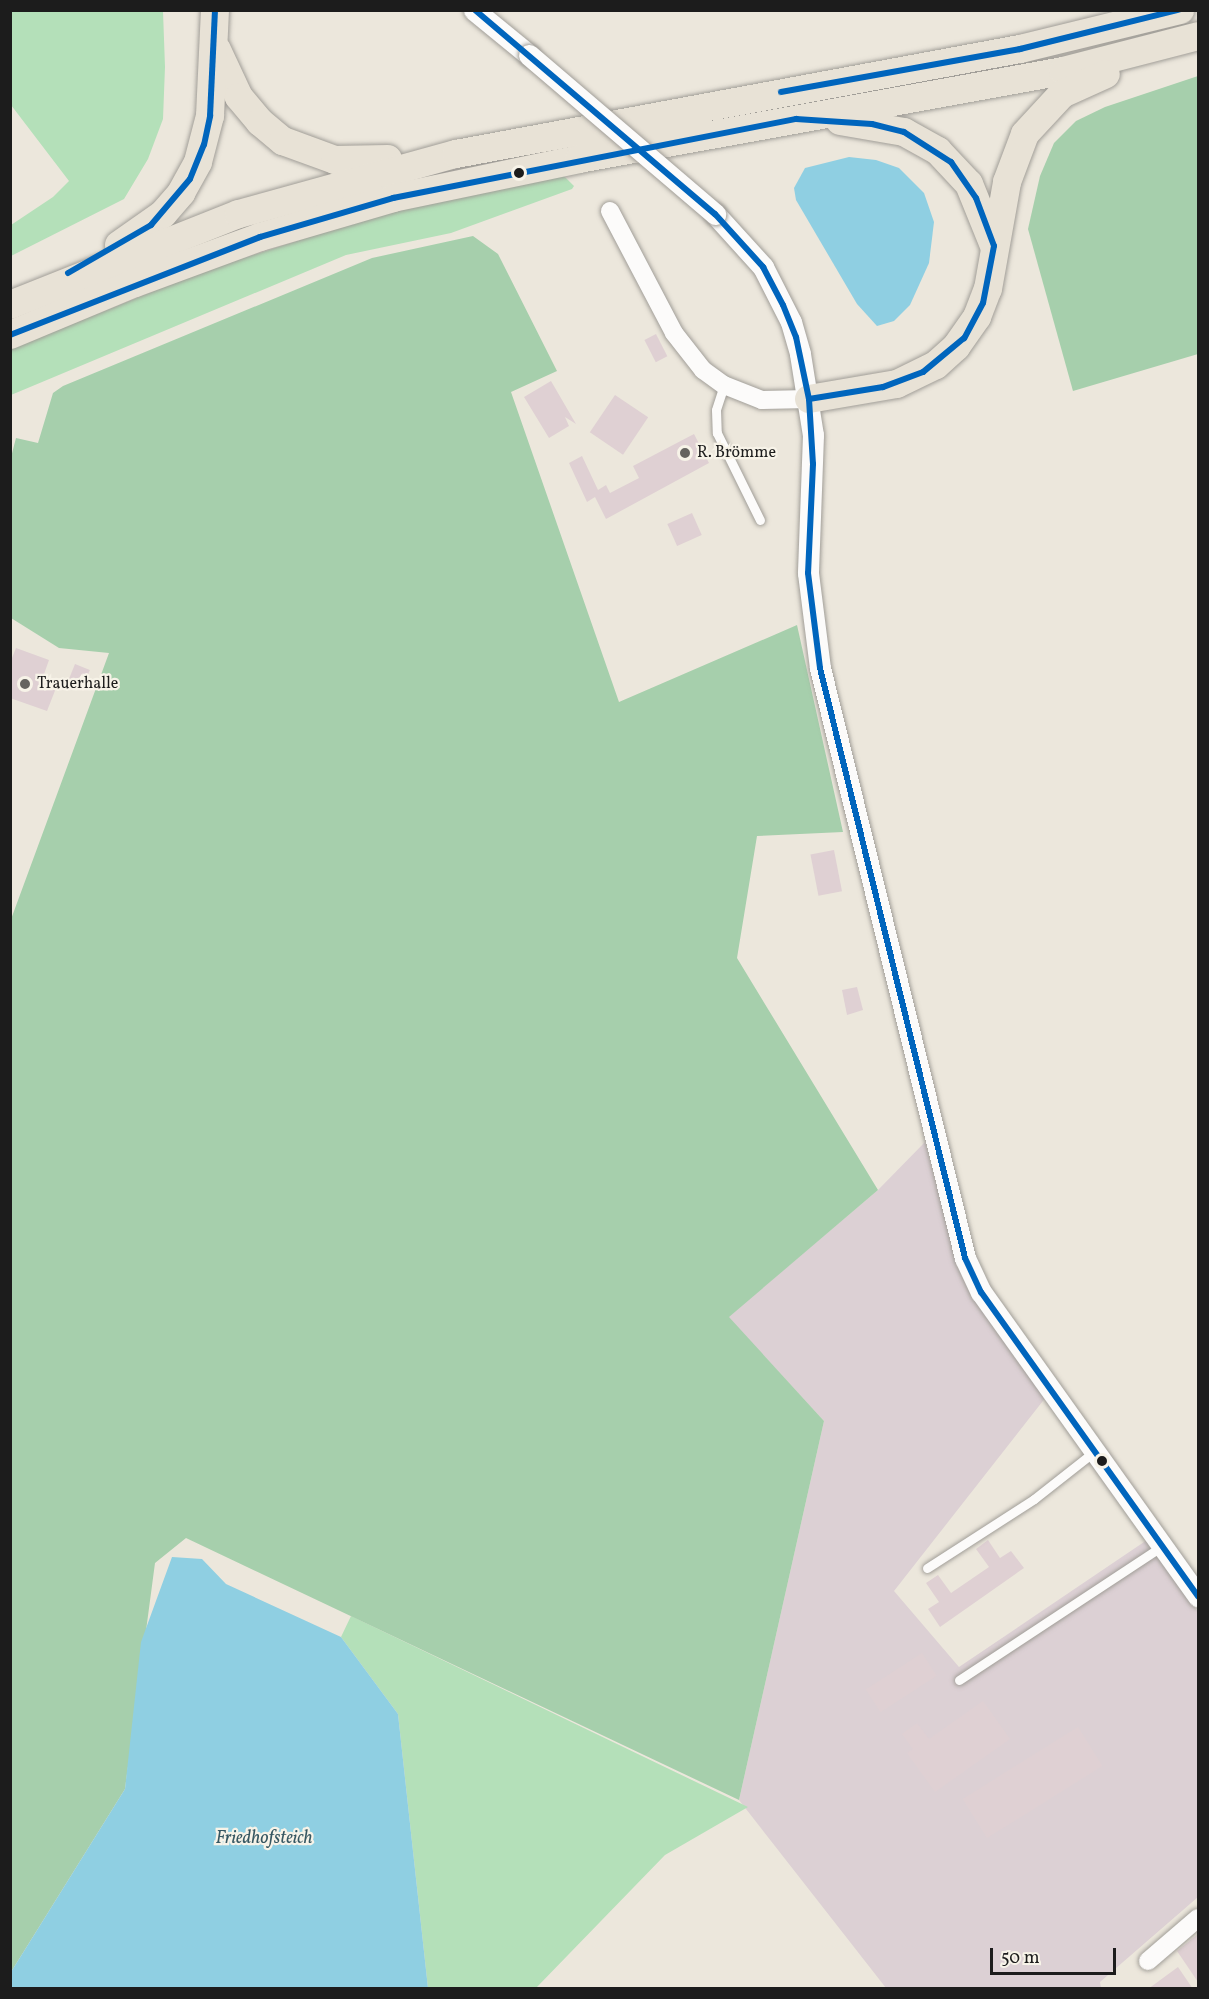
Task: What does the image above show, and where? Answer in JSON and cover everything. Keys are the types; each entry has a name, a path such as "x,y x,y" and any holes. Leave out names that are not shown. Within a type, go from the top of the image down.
{"highway":[{"path":"11,304 239,214 456,154 1020,49 1180,10"},
{"path":"214,24 224,71 239,97 260,122 296,148 321,157 351,161 456,154"},
{"path":"11,304 141,233 181,193 198,162 208,130 214,24"},
{"path":"10,335 135,283 260,237 393,198 796,119 1063,71 1198,36"},
{"path":"809,399 897,384 941,361 964,338 977,317 988,289 994,246 1011,166 1037,118 1062,94 1171,44"},
{"path":"796,119 887,126 928,143 951,162 969,184 994,246"}],"street":[{"path":"474,10 715,214 752,254 778,296 796,337 809,399 813,464 808,573 820,668 965,1258 981,1293 1198,1596"},
{"path":"610,211 684,350 724,385 762,400 809,399"},
{"path":"1148,1961 1198,1918"}],"lane":[{"path":"724,385 716,410 717,433 760,520"},
{"path":"927,1568 1034,1499 1095,1451"},
{"path":"959,1680 1163,1545"}],"shaded area":[{"path":"925,1142 953,1247 1046,1397 894,1591 959,1667 1147,1540 1198,1612 1198,1897 1100,1982 1101,1988 886,1988 739,1800 824,1421 728,1317 878,1190"}],"green space":[{"path":"11,10 163,11 165,67 163,119 148,159 124,199 11,256 11,225 53,197 69,181 11,105"},
{"path":"1198,76 1198,354 1073,391 1028,229 1040,176 1054,143 1076,121 1105,107"},
{"path":"562,174 574,186 572,189 451,233 346,255 11,395 10,349 209,269 400,208"},
{"path":"473,236 498,254 557,371 511,392 619,702 797,625 843,832 757,836 737,958 878,1190 729,1317 824,1421 739,1800 186,1538 155,1563 125,1789 11,1972 10,922 109,653 59,648 11,618 10,461 16,438 38,443 53,393 63,386 372,258"},
{"path":"351,1616 748,1807 665,1855 536,1988 428,1988 398,1714 341,1637"}],"water":[{"path":"849,157 876,160 899,168 924,193 934,222 929,263 910,305 894,321 877,326 857,304 796,200 794,188 805,168"},
{"name":"Friedhofsteich","path":"172,1557 202,1559 226,1584 341,1637 398,1714 428,1988 11,1988 11,1972 125,1789 141,1642"}],"building":[{"path":"656,334 667,356 656,362 644,340"},
{"path":"551,381 576,424 565,417 569,426 549,438 524,397"},
{"path":"615,395 648,417 623,455 590,432"},
{"path":"694,434 709,463 606,519 595,497 587,502 569,463 582,456 598,490 606,485 610,493 639,478 633,466"},
{"path":"692,513 702,535 677,546 667,524"},
{"name":"Trauerhalle","path":"16,648 49,660 43,677 58,683 47,711 10,698 10,663"},
{"path":"75,664 90,670 83,687 68,681"},
{"path":"834,850 842,891 818,896 810,855"},
{"path":"857,987 863,1010 847,1015 842,990"},
{"path":"988,1540 1000,1558 1011,1551 1024,1568 940,1627 928,1609 939,1602 926,1583 938,1575 951,1593 989,1567 976,1549"},
{"path":"922,1653 937,1676 881,1712 866,1689"},
{"path":"983,1701 1010,1739 935,1792 907,1753 913,1749 902,1734 917,1723 929,1739"},
{"path":"1078,1727 1102,1766 987,1838 963,1799"},
{"path":"1198,1934 1198,1982 1177,1951"},
{"path":"1178,1967 1193,1989 1148,1989"}],"transit line":[{"path":"68,273 151,225 190,179 204,145 210,116 215,10"},
{"path":"475,10 715,214 763,267 783,305 796,337 809,399 813,464 808,573 820,668 965,1258 981,1292 1198,1596"},
{"path":"781,92 1020,49 1178,10"},
{"path":"10,335 260,237 393,198 796,119 872,124 904,132 951,162 976,198 994,246 983,303 964,338 923,372 883,387 809,399"}],"place":[{"name":"R. Brömme","path":"685,453"},
{"name":"Trauerhalle","path":"25,684"}]}
